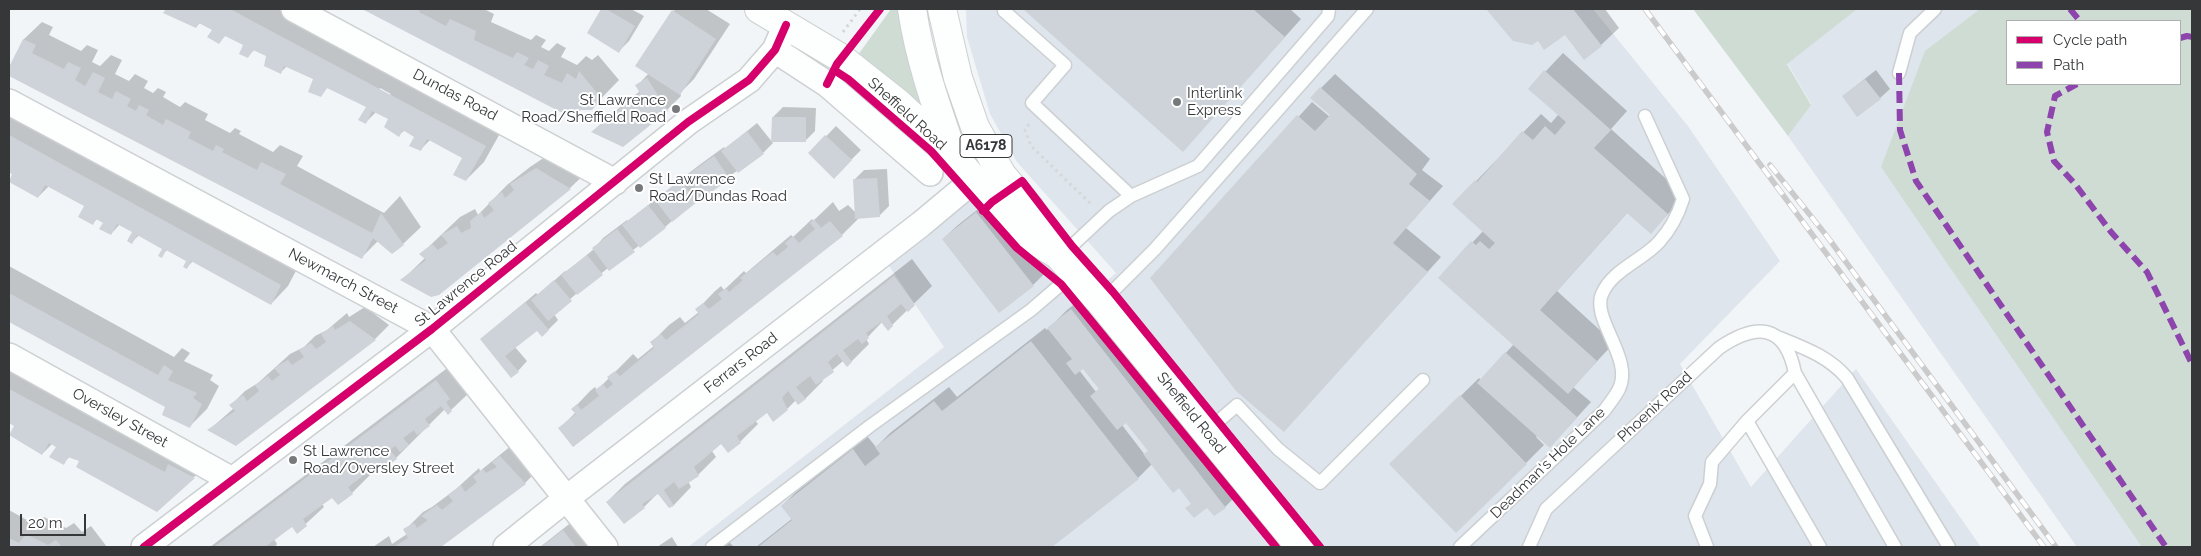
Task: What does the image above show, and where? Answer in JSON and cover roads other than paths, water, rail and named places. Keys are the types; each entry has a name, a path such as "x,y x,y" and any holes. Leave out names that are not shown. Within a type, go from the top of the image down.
{"main road":[{"name":"Sheffield Road","path":"759,9 788,17 898,103 954,155 1015,228 1067,265"},
{"path":"912,9 916,35 928,80 954,155"},
{"name":"Sheffield Road","path":"942,9 958,78 975,127 1002,176 1029,206 1067,265 1300,547"},
{"path":"975,127 982,163 975,178"}],"street":[{"name":"Dundas Road","path":"294,9 615,182"},
{"name":"St Lawrence Road","path":"144,547 432,329 688,122 749,80 775,50 788,17"},
{"name":"Sheffield Road","path":"775,50 827,84 930,173"},
{"name":"Newmarch Street","path":"9,102 432,329 605,547"},
{"name":"Ferrars Road","path":"506,547 921,224 975,178"},
{"name":"Oversley Street","path":"9,356 232,480"}],"lane":[{"path":"712,547 870,426 1031,310 1109,211 1132,196 1198,166 1328,16 1329,9"},
{"path":"1101,304 1155,249 1366,9"},
{"path":"1899,73 1910,33 1936,9"},
{"path":"1004,11 1065,65 1032,103 1132,196"},
{"name":"Deadman's Hole Lane","path":"1460,547 1604,411 1620,388 1622,366 1601,314 1601,294 1614,278 1658,243 1677,216 1682,199 1645,116"},
{"name":"Phoenix Road","path":"1528,547 1546,509 1719,348 1744,334 1757,330 1771,334"},
{"path":"1771,334 1784,343 1791,355 1795,373 1896,547"},
{"path":"1771,334 1818,354 1838,368 1847,378 1948,547"},
{"path":"1707,547 1694,516 1710,484 1712,462 1747,421 1795,373"},
{"path":"1206,432 1237,405 1278,449 1320,483 1423,380"},
{"path":"1747,421 1820,547"}],"railway":[{"path":"1645,9 2044,547"},
{"path":"1770,165 1826,235 2056,547"}],"place":[{"name":"Interlink Express","path":"1177,102"},
{"name":"St Lawrence Road/Sheffield Road","path":"676,109"},
{"name":"St Lawrence Road/Dundas Road","path":"639,188"},
{"name":"St Lawrence Road/Oversley Street","path":"293,460"}]}
